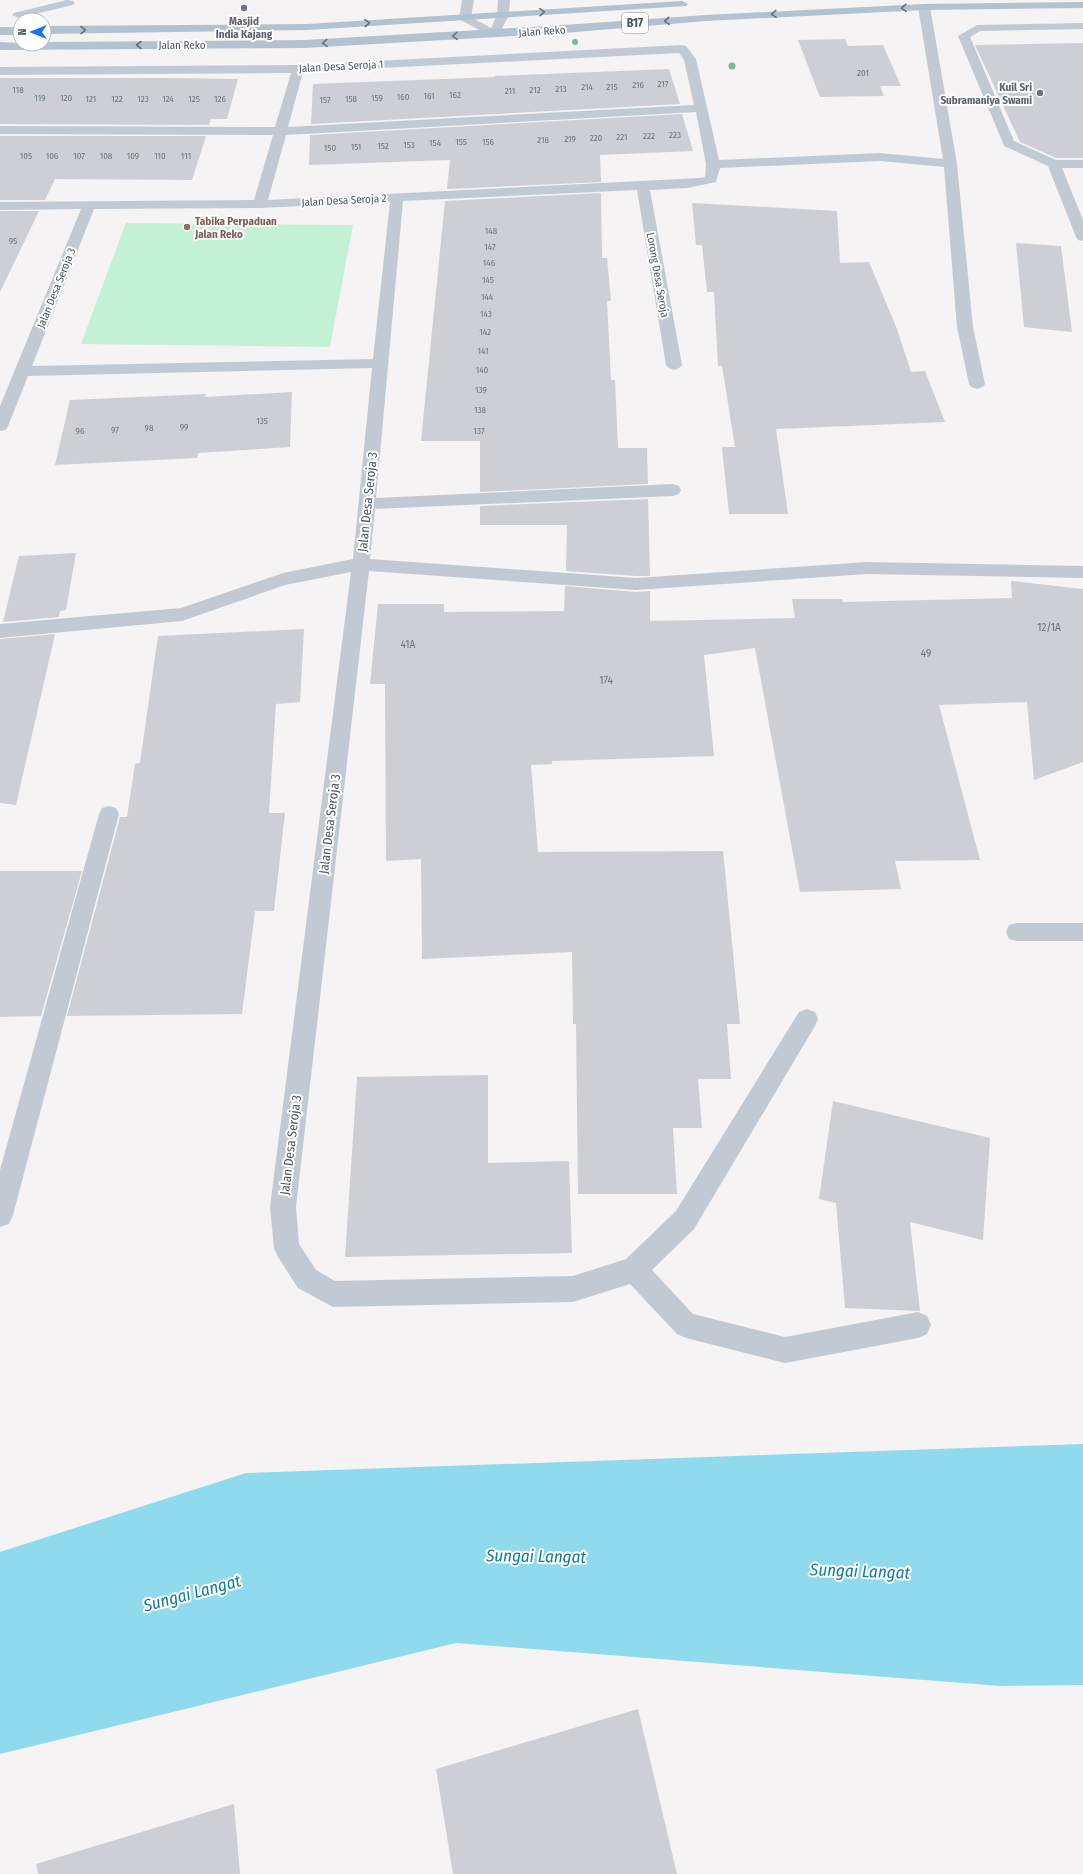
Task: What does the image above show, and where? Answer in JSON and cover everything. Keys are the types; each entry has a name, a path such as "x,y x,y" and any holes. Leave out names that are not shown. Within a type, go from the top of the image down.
{"main road":[{"name":"Jalan Reko","path":"52,30 307,27 692,4"},
{"name":"Jalan Reko","path":"0,46 305,44 494,34 706,18 924,7 1083,5"}],"street":[{"path":"468,0 465,18 494,34 504,15 504,0"},
{"path":"20,12 24,3"},
{"path":"30,12 68,3"},
{"path":"924,7 950,164 965,328 978,384"},
{"path":"1083,26 977,28 964,36 1009,143 1054,164 1083,164"},
{"name":"Jalan Desa Seroja 1","path":"0,71 298,69 682,49 690,59 702,108"},
{"path":"260,204 298,69"},
{"path":"0,130 281,131 702,108 713,164 880,157 950,164"},
{"name":"Jalan Desa Seroja 2","path":"0,206 260,204 687,184 711,179 713,164"},
{"path":"1054,164 1083,237"},
{"name":"Lorong Desa Seroja","path":"643,186 674,365"},
{"name":"Jalan Desa Seroja 3","path":"397,197 361,564 282,1207 287,1248 307,1279 333,1294 573,1289 634,1270"},
{"name":"Jalan Desa Seroja 3","path":"0,426 89,206"},
{"path":"22,371 381,363"},
{"path":"367,504 673,490"},
{"path":"0,631 182,614 284,578 361,564 636,584 867,568 1083,572"},
{"path":"0,1216 109,814"},
{"path":"1017,932 1083,932"},
{"path":"807,1019 685,1220 634,1270 686,1325 785,1350 918,1325"}],"green space":[{"path":"126,223 353,225 330,347 81,344"}],"water":[{"name":"Sungai Langat","path":"1083,1444 1083,1685 1001,1686 456,1643 0,1754 0,1552 246,1473"}],"building":[{"path":"845,39 848,46 883,45 901,86 880,86 884,96 820,97 798,40"},
{"name":"Kuil Sri Subramaniya Swami","path":"1083,43 1083,158 1056,158 1020,142 975,45"},
{"path":"669,69 680,104 311,124 313,84"},
{"path":"0,78 238,79 227,119 211,119 209,125 0,124"},
{"path":"682,114 693,151 600,155 601,182 447,189 450,160 309,165 310,135"},
{"path":"0,136 206,136 192,180 55,179 45,200 0,200"},
{"path":"601,193 602,258 607,258 611,301 607,301 611,380 615,380 618,448 647,448 648,484 480,492 480,441 421,441 445,201"},
{"path":"692,203 837,211 840,263 869,262 897,329 911,372 925,371 945,422 776,429 788,514 729,514 722,447 735,447 722,366 718,366 714,292 707,292 702,245 696,245"},
{"path":"0,211 39,211 0,292"},
{"path":"1016,243 1061,246 1072,332 1024,327"},
{"path":"292,392 290,447 198,453 197,458 55,465 70,400 206,394 205,397"},
{"path":"648,499 650,576 566,571 567,525 480,525 480,506"},
{"path":"76,553 66,610 60,611 59,617 3,622 19,556"},
{"path":"1011,581 1083,589 1083,762 1034,780 1027,702 939,705 980,860 895,861 901,889 800,892 755,648 704,655 714,756 552,761 552,764 531,765 538,852 723,851 740,1024 727,1024 731,1079 698,1079 702,1128 673,1128 677,1194 578,1194 576,1024 573,1024 572,952 422,959 421,859 386,861 385,684 370,684 378,604 444,604 444,612 564,611 565,586 636,592 650,591 650,621 795,618 792,599 842,599 843,602 1012,598"},
{"path":"304,629 300,702 276,704 269,813 285,813 274,911 255,911 242,1014 67,1016 120,817 127,817 135,764 140,763 158,636"},
{"path":"55,634 16,805 0,803 0,639"},
{"path":"0,871 82,871 41,1016 0,1017"},
{"path":"488,1075 488,1163 569,1161 572,1253 345,1257 357,1077"},
{"path":"833,1101 990,1138 983,1240 910,1222 920,1311 845,1308 836,1203 819,1199"},
{"path":"638,1709 677,1874 453,1874 436,1769"},
{"path":"234,1804 240,1874 38,1874 36,1864"}],"place":[{"name":"Masjid India Kajang","path":"244,8"},
{"name":"Kuil Sri Subramaniya Swami","path":"1040,93"},
{"name":"Tabika Perpaduan Jalan Reko","path":"187,227"}]}
